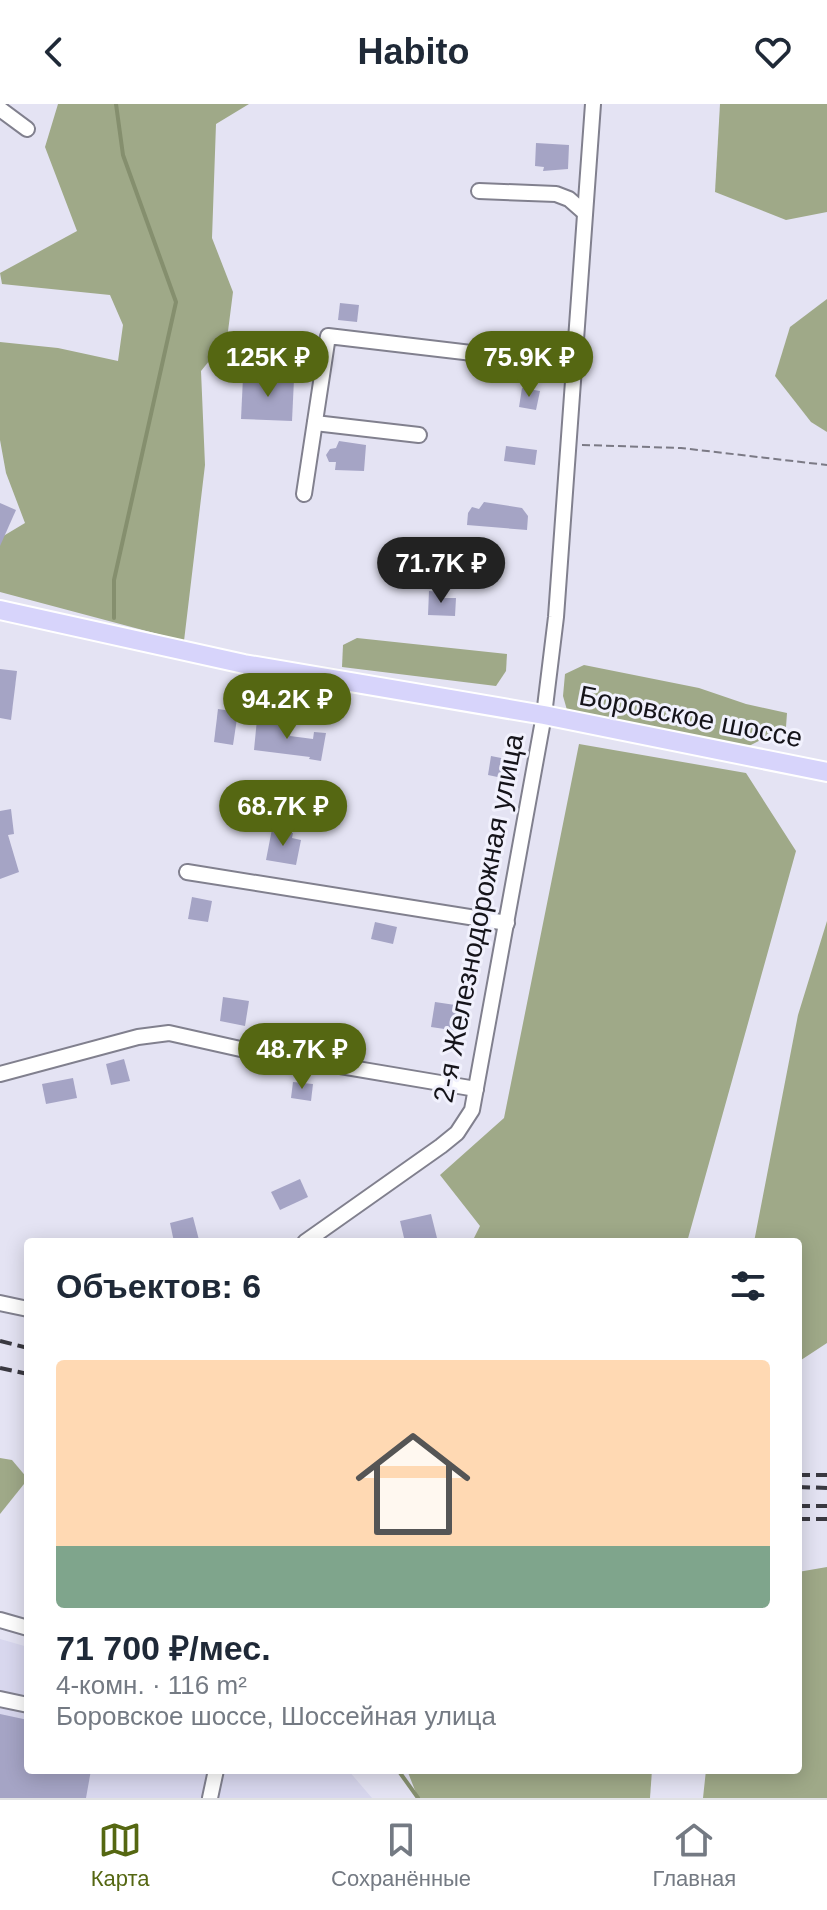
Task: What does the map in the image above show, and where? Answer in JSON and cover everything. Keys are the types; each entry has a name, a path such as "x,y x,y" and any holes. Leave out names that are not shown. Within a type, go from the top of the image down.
{"main road":[{"name":"Боровское шоссе","path":"0,610 244,664 544,715 827,772"}],"street":[{"name":"2-я Железнодорожная улица","path":"311,1238 457,1133 472,1110 544,715 556,617 593,104"},
{"path":"0,109 27,129"},
{"path":"479,191 556,194 569,199 585,213"},
{"path":"304,494 328,336 574,365"},
{"path":"315,423 419,435"},
{"path":"187,872 507,923"},
{"path":"0,1074 153,1034 169,1033 211,1044 476,1089"},
{"path":"0,1303 24,1308"},
{"path":"0,1620 24,1627"},
{"path":"0,1699 24,1704"},
{"path":"210,1798 215,1774"}],"path":[{"path":"569,445 681,448 827,465"}],"shaded area":[{"path":"0,1639 24,1646 24,1774 351,1774 372,1798 0,1798"}],"green space":[{"path":"58,104 249,104 216,124 212,238 233,292 227,339 201,371 205,465 184,641 0,592 0,538 25,523 6,473 0,440 0,342 58,348 118,361 123,325 110,295 2,284 0,273 77,231 45,147"},
{"path":"720,104 827,104 827,212 786,220 715,192"},
{"path":"827,299 827,432 811,422 775,376 790,327"},
{"path":"357,638 507,654 506,671 496,686 342,667 343,645"},
{"path":"584,665 699,688 746,704 787,713 786,727 749,746 567,710 563,696 565,674"},
{"path":"579,744 746,773 796,851 688,1238 474,1238 480,1226 440,1175 504,1118"},
{"path":"827,921 827,1343 802,1359 802,1238 755,1238 798,1015"},
{"path":"0,1458 12,1460 24,1474 24,1484 0,1514"},
{"path":"827,1567 827,1798 703,1798 706,1774 802,1774 802,1571"},
{"path":"409,1774 652,1774 650,1798 418,1798"}],"building":[{"path":"536,143 569,145 568,169 543,171 544,167 535,166"},
{"path":"340,303 359,305 357,322 338,320"},
{"path":"243,377 294,379 292,421 241,419"},
{"path":"522,388 540,391 536,410 519,407"},
{"path":"339,441 366,445 364,471 335,470 336,462 329,462 326,455 330,449 336,448"},
{"path":"506,446 537,450 535,465 504,461"},
{"path":"484,502 522,508 528,516 527,530 467,525 472,507 479,509"},
{"path":"0,503 16,510 0,546"},
{"path":"429,591 445,592 444,598 456,598 455,616 428,615"},
{"path":"0,669 17,671 11,720 0,718"},
{"path":"218,709 238,712 233,745 214,742"},
{"path":"257,719 292,723 290,736 313,739 314,732 326,733 321,761 254,750"},
{"path":"491,756 511,760 507,779 488,775"},
{"path":"11,809 14,834 8,835 19,872 0,879 0,811"},
{"path":"272,829 293,833 292,838 301,840 296,865 266,860"},
{"path":"192,897 212,901 208,922 188,919"},
{"path":"375,922 397,927 393,944 371,939"},
{"path":"223,997 249,1001 245,1026 220,1021"},
{"path":"435,1002 462,1006 458,1031 431,1027"},
{"path":"124,1059 130,1081 111,1085 106,1064"},
{"path":"73,1078 77,1098 46,1104 42,1084"},
{"path":"293,1082 313,1084 311,1101 291,1098"},
{"path":"300,1179 308,1197 280,1210 271,1192"},
{"path":"431,1214 437,1238 404,1238 400,1221"},
{"path":"193,1217 198,1238 173,1238 170,1223"},
{"path":"0,1714 24,1719 24,1774 90,1774 86,1798 0,1798"}],"waterway":[{"path":"114,618 114,580 176,302 123,155 116,104"},
{"path":"401,1774 418,1798"}],"railway":[{"path":"0,1341 24,1347"},
{"path":"0,1368 24,1373"},
{"path":"802,1475 827,1475"},
{"path":"802,1487 827,1488"},
{"path":"802,1506 827,1506"},
{"path":"802,1519 827,1519"}]}
